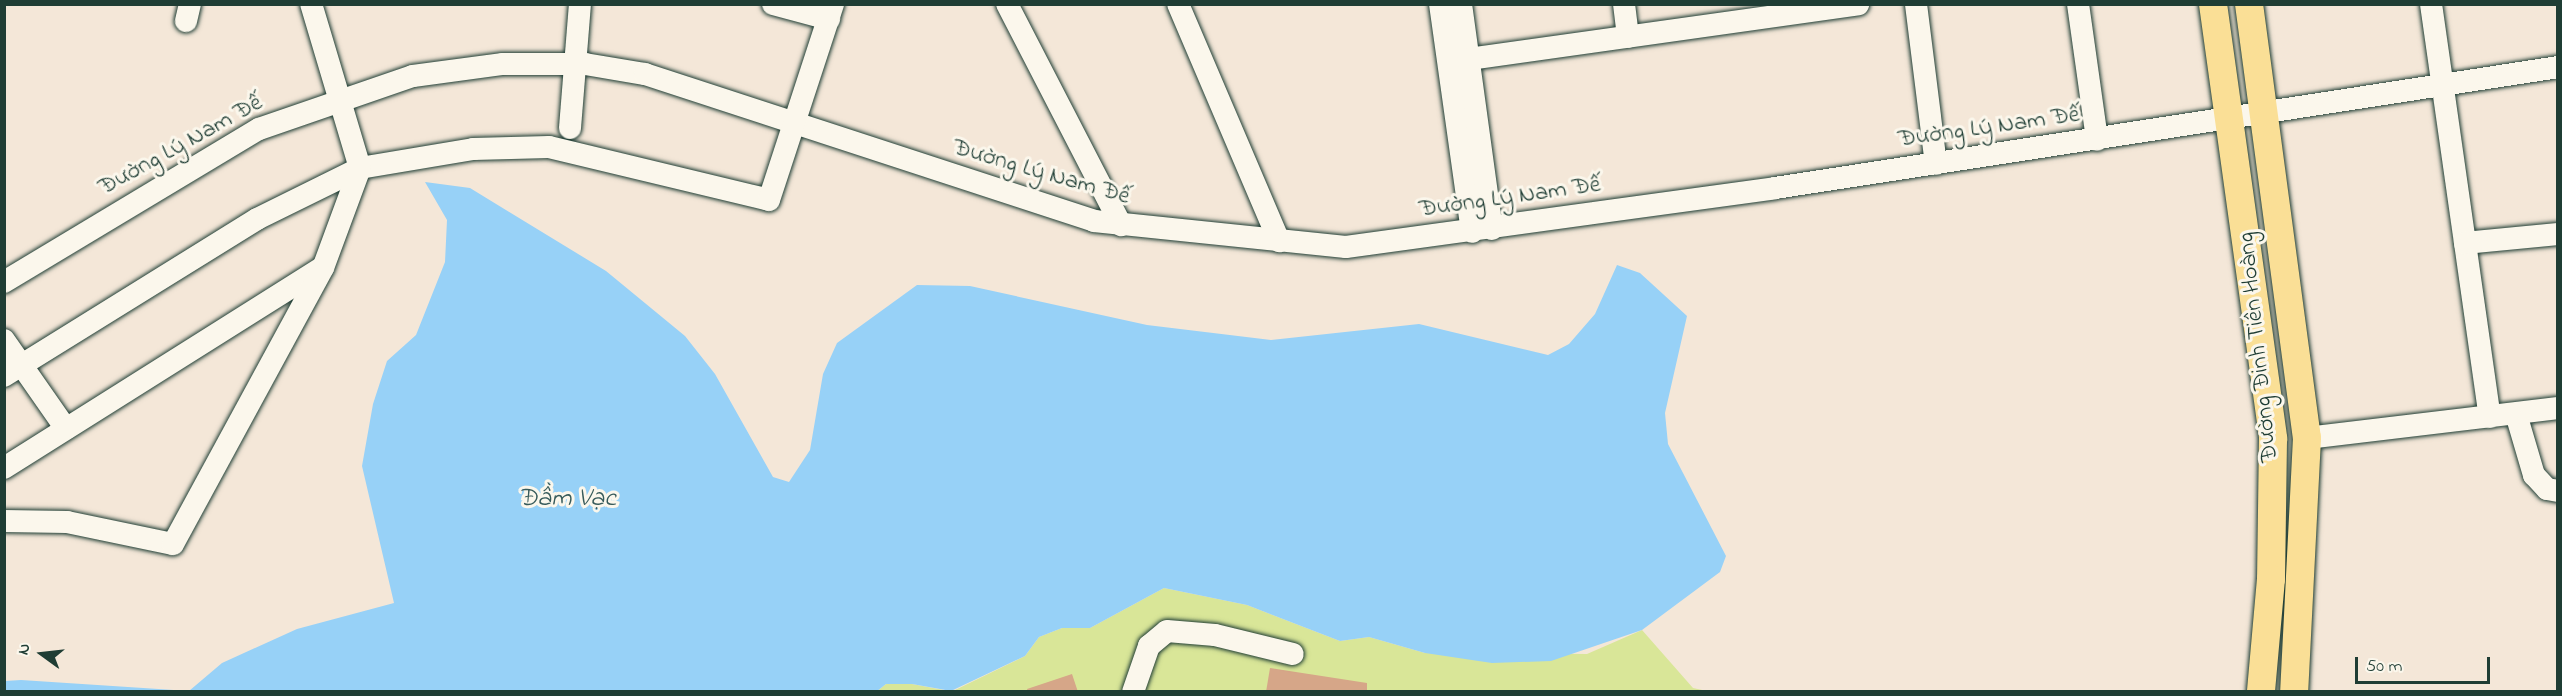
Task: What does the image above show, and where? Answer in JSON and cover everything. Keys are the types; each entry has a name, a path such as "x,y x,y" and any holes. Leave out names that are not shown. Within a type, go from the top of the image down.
{"main road":[{"name":"Đường Đinh Tiên Hoàng","path":"2213,4 2272,439 2271,579 2261,692"},
{"path":"2249,4 2307,438 2294,692"},
{"path":"2272,439 2307,438"}],"street":[{"path":"4,520 67,522 173,544 323,267 360,168 311,4"},
{"path":"570,128 580,4"},
{"path":"14,371 257,219 360,168 473,149 549,147 764,201 775,192 831,12 773,4"},
{"path":"1007,4 1121,225"},
{"path":"1440,4 1482,230"},
{"path":"1461,4 1469,59 1482,230"},
{"path":"1624,4 1628,37"},
{"path":"1469,59 1858,4"},
{"path":"1916,4 1936,164"},
{"path":"2078,4 2097,140"},
{"path":"2431,4 2490,417"},
{"path":"1182,5 1279,241"},
{"name":"Đường Lý Nam Đế","path":"4,282 259,129 340,97 413,76 503,64 574,64 645,74 796,126 1121,225 1346,247 1482,230 1936,164 2097,140 2229,115 2558,67"},
{"path":"2465,243 2558,234"},
{"path":"4,468 323,267"},
{"path":"4,340 14,371 66,429"},
{"path":"2307,438 2558,408"},
{"path":"2516,414 2534,476 2547,489 2558,491"},
{"path":"1133,692 1149,646 1167,631 1215,635 1293,654"}],"green space":[{"path":"1164,588 1247,605 1340,641 1369,637 1425,653 1587,654 1642,630 1693,688 1707,691 951,692 1025,656 1039,637 1062,628 1090,628"},
{"path":"886,684 912,684 949,691 876,692"}],"water":[{"name":"Đầm Vạc","path":"425,182 470,188 606,271 685,336 715,374 773,477 789,482 810,450 823,374 837,343 917,285 970,286 1147,325 1271,340 1419,324 1548,355 1569,344 1595,314 1617,265 1640,273 1687,316 1665,413 1668,444 1726,556 1720,572 1642,630 1551,661 1492,663 1425,653 1369,637 1340,641 1247,605 1164,588 1090,628 1062,628 1039,637 1025,656 951,691 912,684 886,684 876,692 5,691 5,681 21,680 189,691 222,663 297,629 394,603 362,466 373,404 387,361 416,335 445,262 447,220"}],"building":[{"path":"1270,668 1367,683 1367,692 1266,692"},
{"path":"1072,674 1078,692 1028,692 1027,689"}]}
